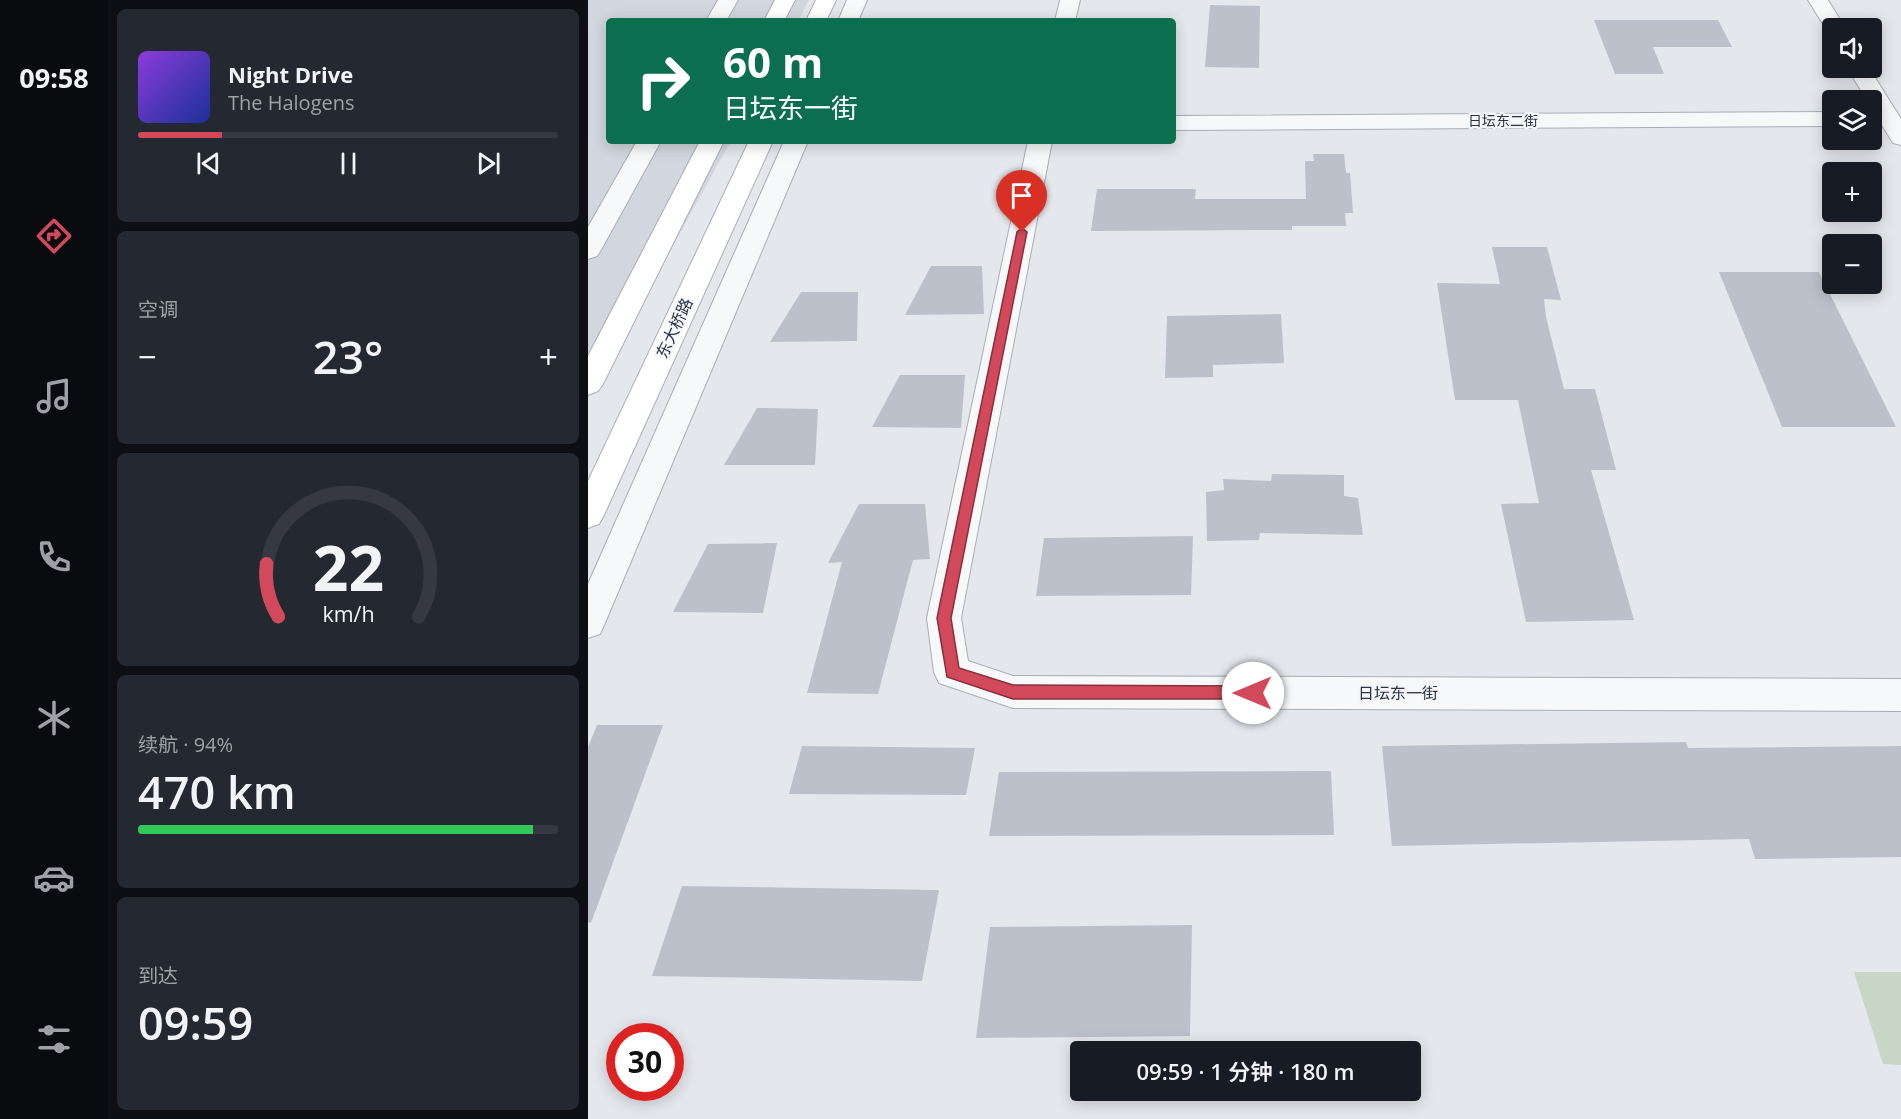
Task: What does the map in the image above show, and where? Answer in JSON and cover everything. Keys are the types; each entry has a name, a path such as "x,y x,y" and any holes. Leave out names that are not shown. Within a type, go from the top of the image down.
{"main road":[{"path":"776,18 785,0"},
{"path":"817,18 826,0"},
{"path":"588,384 710,144"},
{"name":"东大桥路","path":"588,514 760,144"}],"street":[{"path":"718,18 728,0"},
{"path":"849,18 857,0"},
{"path":"1066,18 1070,0"},
{"path":"1818,0 1829,18"},
{"name":"日坛东二街","path":"1176,123 1822,118"},
{"path":"1882,119 1901,138"},
{"path":"588,250 647,144"},
{"path":"588,622 795,144"},
{"name":"日坛东一街","path":"1039,144 944,618 952,672 1013,692 1901,695"}],"shaded area":[{"path":"588,0 809,0 800,18 606,18 606,144 729,144 588,398"}],"green space":[{"path":"1854,972 1901,972 1901,1065 1883,1064"}],"building":[{"path":"1210,5 1260,6 1259,68 1205,67"},
{"path":"1594,20 1718,20 1732,47 1653,47 1664,74 1615,74"},
{"path":"1313,154 1344,154 1346,173 1350,173 1353,213 1345,213 1346,226 1292,226 1292,230 1091,231 1097,189 1196,189 1195,199 1306,199 1305,161 1314,161"},
{"path":"1492,247 1547,247 1561,300 1544,299 1546,317 1564,389 1595,389 1616,470 1591,470 1634,620 1526,622 1501,504 1539,503 1518,400 1455,400 1437,283 1500,284"},
{"path":"931,266 982,266 984,314 905,315"},
{"path":"1719,272 1819,272 1822,278 1822,294 1830,294 1896,427 1782,427"},
{"path":"801,292 858,292 857,341 770,342"},
{"path":"1281,314 1284,363 1213,365 1213,377 1165,378 1167,316"},
{"path":"900,375 965,375 961,428 872,427"},
{"path":"757,408 818,409 815,465 724,465"},
{"path":"1272,474 1344,475 1344,496 1358,498 1363,535 1260,533 1259,540 1207,541 1206,492 1224,490 1223,479 1271,481"},
{"path":"859,504 925,504 930,559 913,560 878,694 807,693 842,562 828,563"},
{"path":"1193,536 1191,595 1036,596 1044,538"},
{"path":"777,543 763,613 673,612 708,544"},
{"path":"597,725 663,725 591,923 588,922 588,747"},
{"path":"1686,742 1688,748 1901,746 1901,857 1755,859 1749,839 1392,846 1382,746"},
{"path":"802,746 975,748 966,795 789,794"},
{"path":"1331,771 1334,835 989,836 999,772"},
{"path":"682,886 939,890 922,981 652,976"},
{"path":"1192,925 1190,1036 976,1038 990,927"}],"route":[{"path":"1022,232 944,618 952,672 1013,692 1253,693"}]}
